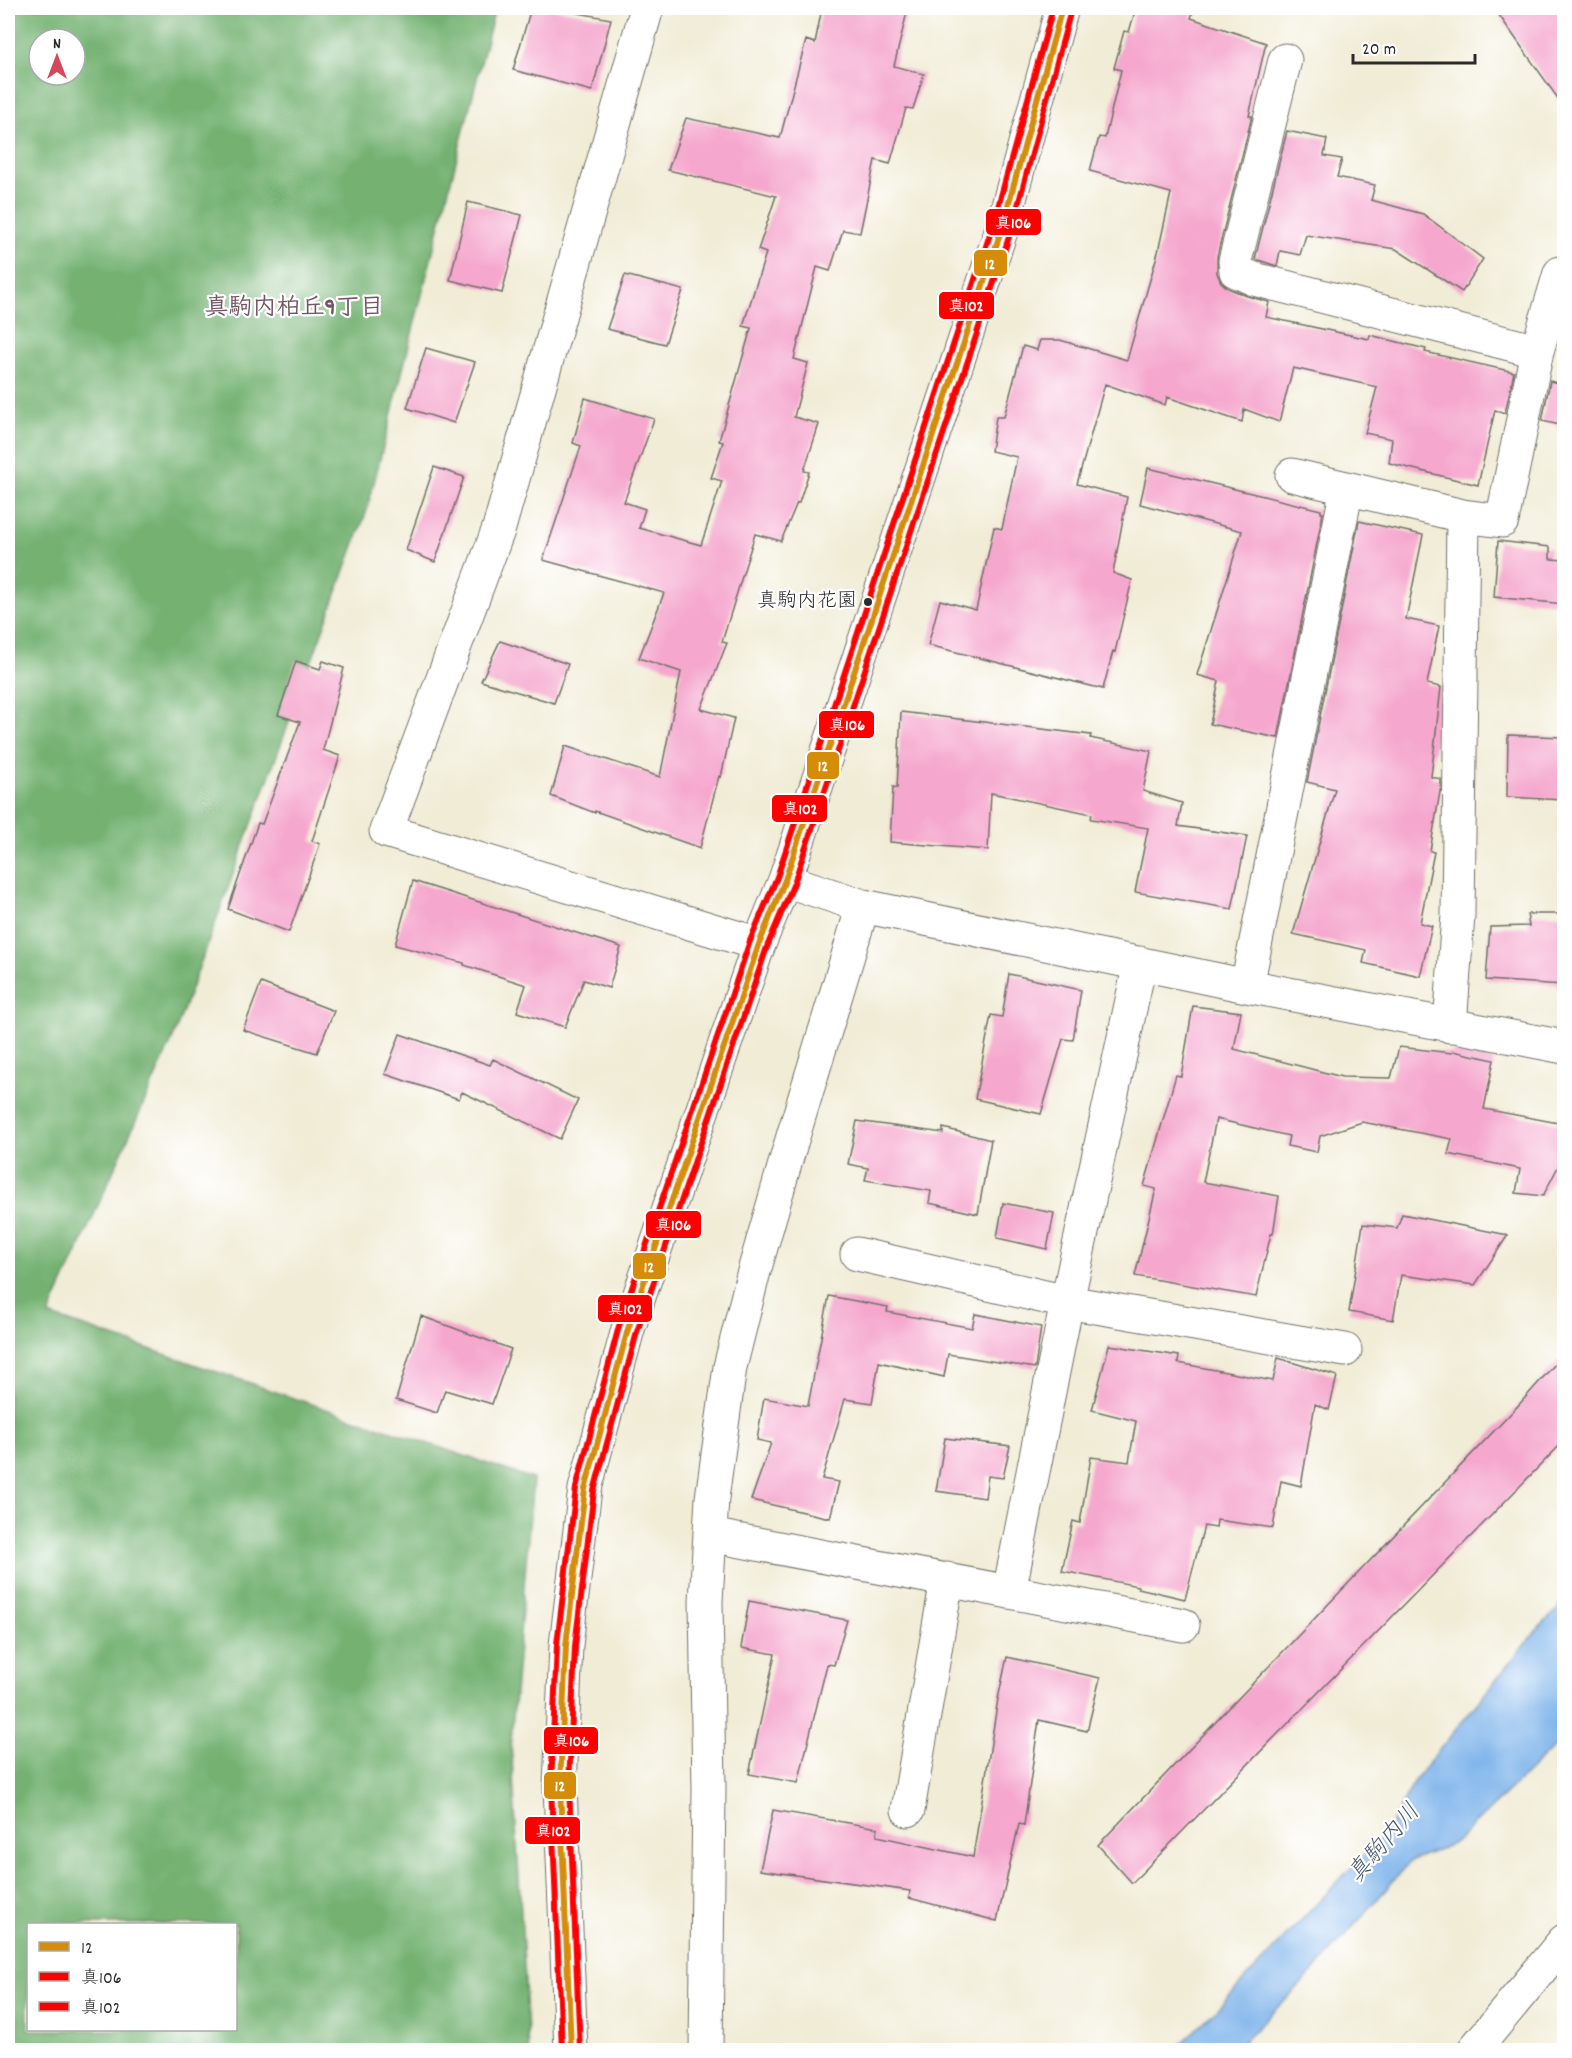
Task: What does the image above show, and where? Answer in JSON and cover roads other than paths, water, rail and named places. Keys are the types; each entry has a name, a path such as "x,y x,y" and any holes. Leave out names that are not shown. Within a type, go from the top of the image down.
{"main road":[{"path":"647,8 499,528 386,831 759,944"},
{"path":"571,2050 560,1786 566,1645 585,1489 628,1329 759,944 785,880 1002,228 1062,8"},
{"path":"1285,60 1235,261 1236,271 1254,279 1537,351"},
{"path":"1292,475 1463,516 1502,521 1537,351 1560,273 1564,277"},
{"path":"1247,986 1347,488"},
{"path":"1450,1026 1458,915 1463,516"},
{"path":"785,880 863,906 1247,986 1564,1047"},
{"path":"706,2050 710,1789 706,1601 712,1498 730,1367 753,1275 863,906"},
{"path":"1009,1592 1066,1302 1140,963"},
{"path":"857,1254 1066,1302 1345,1350"},
{"path":"710,1535 1183,1625"},
{"path":"908,1810 947,1579"},
{"path":"1474,2050 1564,1941"}],"water":[{"name":"真駒内川","path":"1564,1603 1564,1733 1556,1745 1455,1843 1412,1860 1314,1971 1235,2050 1174,2050 1213,2013 1388,1829 1418,1776 1535,1632"}],"place":[{"name":"真駒内花園","path":"868,602"}],"district":[{"name":"真駒内柏丘9丁目","path":"294,309"}]}
